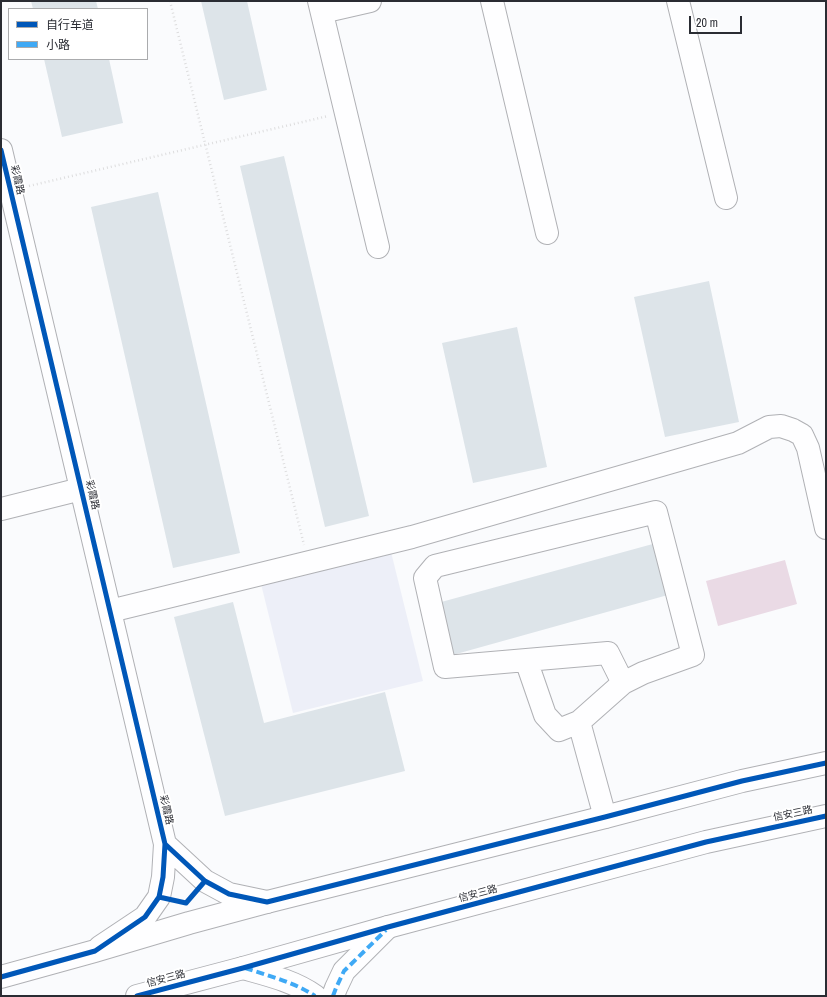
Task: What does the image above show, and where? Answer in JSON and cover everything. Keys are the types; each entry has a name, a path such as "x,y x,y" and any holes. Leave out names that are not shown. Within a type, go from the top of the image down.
{"street":[{"path":"370,1 321,6 378,248"},
{"path":"492,1 547,233"},
{"path":"678,1 726,198"},
{"name":"彩霞路","path":"1,150 165,844 163,877 159,897 145,917 95,951"},
{"path":"110,611 412,538 738,443 769,427 782,426 802,435 808,448 826,528"},
{"path":"1,509 81,489"},
{"path":"526,660 545,716 559,730 579,722 623,683 643,673 693,656 656,512 435,566 425,578 446,667 526,660 608,653 623,683"},
{"path":"579,722 605,817"},
{"path":"1,976 267,902 742,781 826,763"},
{"name":"信安三路","path":"137,996 706,842 826,816"},
{"path":"165,844 205,881 229,894 267,902"},
{"path":"333,996 344,971 388,927"},
{"path":"243,968 299,986 315,996"}],"path":[{"path":"170,1 308,562"},
{"path":"10,191 346,112"}],"shaded area":[{"path":"391,552 423,681 293,713 261,584"},
{"path":"785,560 797,604 718,626 706,581"}],"building":[{"path":"31,1 96,1 98,8 33,8"},
{"path":"201,1 247,1 267,90 224,100"},
{"path":"44,60 109,60 123,123 62,137"},
{"path":"284,156 369,516 325,527 240,166"},
{"path":"158,192 240,553 173,568 91,207"},
{"path":"709,281 739,422 665,437 634,297"},
{"path":"517,327 547,467 473,483 442,343"},
{"path":"660,542 675,593 449,656 434,604"},
{"path":"233,602 264,723 385,692 405,771 225,816 174,617"}],"marked path":[{"path":"333,996 344,971 386,930"},
{"path":"245,968 290,983 315,996"}],"cycle path":[{"path":"1,150 165,844 163,877 159,897 145,917 95,951 1,977"},
{"path":"165,844 205,881 229,894 267,902 742,781 826,763"},
{"path":"137,996 706,842 826,816"},
{"path":"159,897 186,903 205,881"}]}
